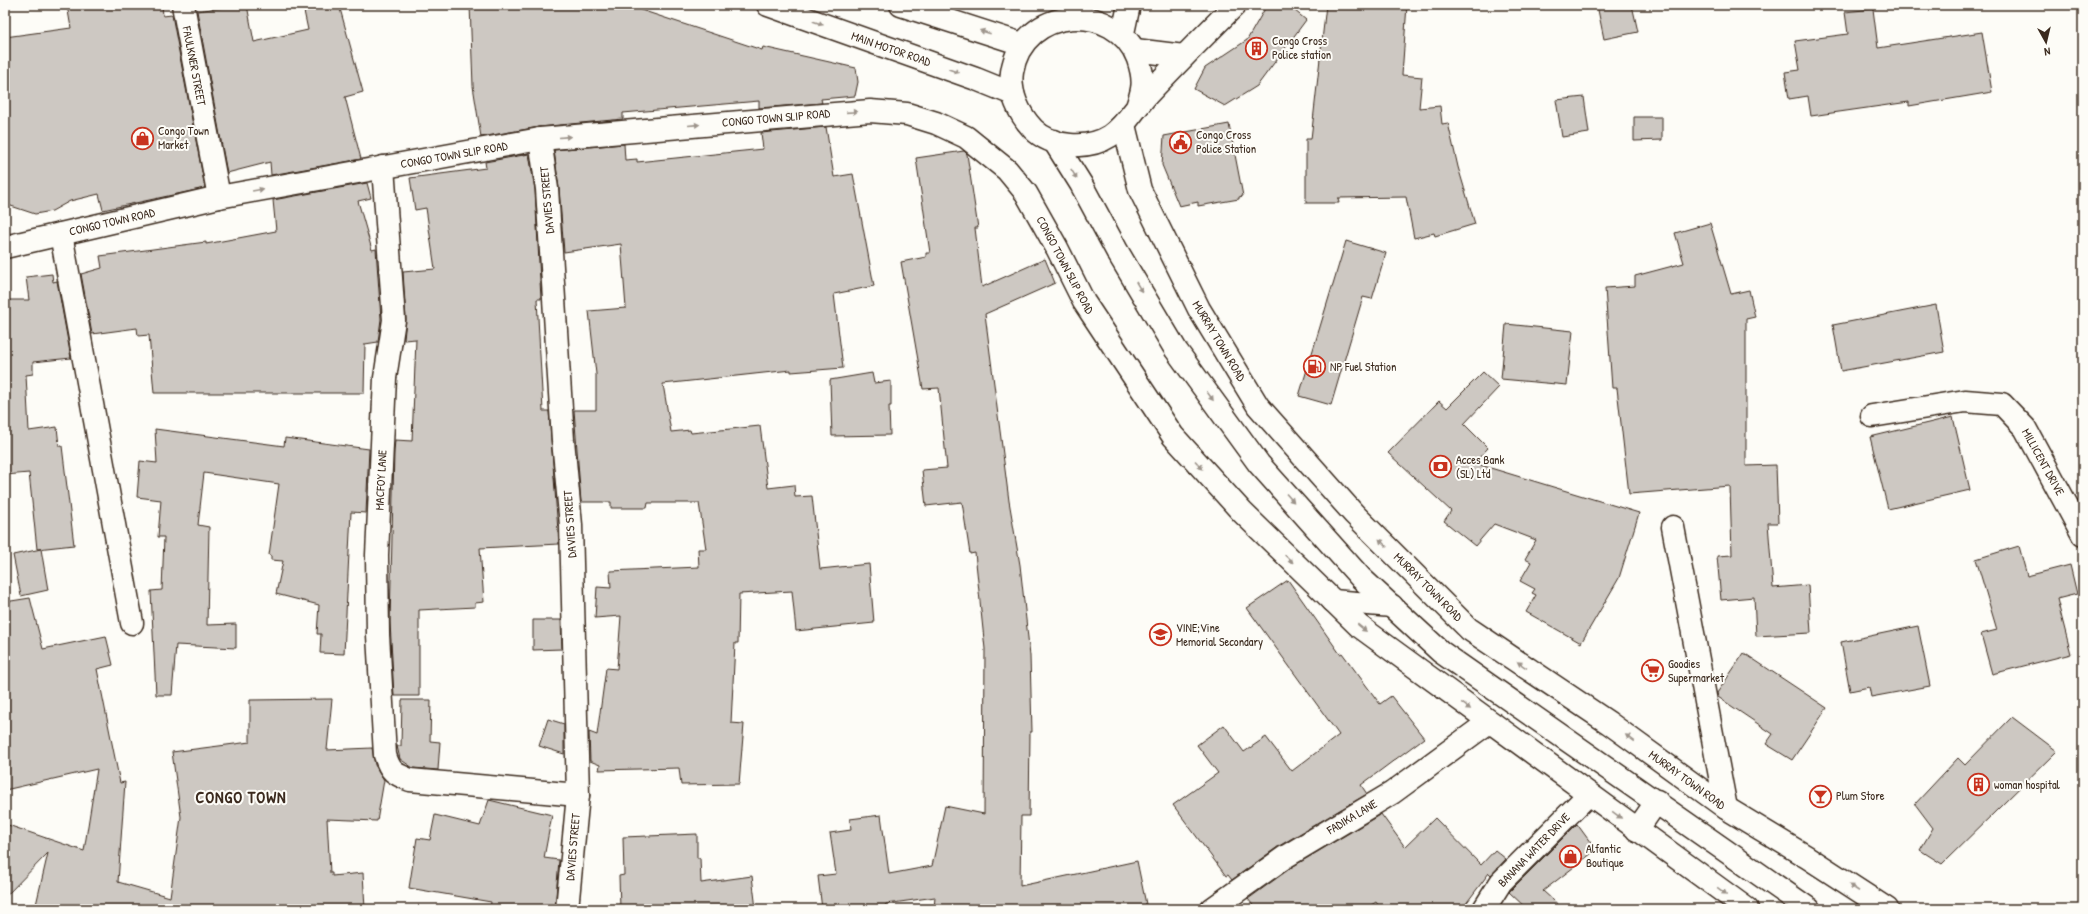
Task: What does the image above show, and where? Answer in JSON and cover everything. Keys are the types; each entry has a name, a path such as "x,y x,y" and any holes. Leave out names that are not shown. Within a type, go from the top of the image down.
{"main road":[{"name":"FAULKNER STREET","path":"183,5 219,197"},
{"name":"MAIN MOTOR ROAD","path":"768,5 976,78 1013,94"},
{"path":"901,5 1022,44"},
{"path":"1129,5 1129,42"},
{"path":"1137,106 1142,88 1142,69 1129,42 1105,21 1065,11 1033,31 1022,44 1014,60 1011,77 1013,94 1021,114 1034,130 1054,141 1072,146 1091,144 1109,137 1124,125 1137,106 1235,5"},
{"path":"1129,42 1184,56"},
{"name":"CONGO TOWN SLIP ROAD","path":"219,197 540,139 870,111 907,114 936,123 966,137 1007,170 1026,193 1057,248 1084,302 1173,436 1242,512 1333,601 1359,626 1488,722 1747,909"},
{"name":"MURRAY TOWN ROAD","path":"1124,125 1140,190 1199,309 1258,406 1354,514 1469,629 1609,723 1726,808 1807,857 1887,909"},
{"name":"DAVIES STREET","path":"540,139 547,190 563,440 571,525 578,795 567,909"},
{"path":"1054,141 1081,184 1117,251 1176,350 1260,464 1361,578 1441,652 1657,801 1809,909"},
{"name":"MACFOY LANE","path":"383,167 394,320 385,378 378,555 378,635 385,755 389,768 397,775 410,780 578,795"},
{"name":"CONGO TOWN ROAD","path":"5,247 219,197"},
{"path":"61,234 132,622"},
{"name":"MILLICENT DRIVE","path":"1872,416 1965,401 2002,404 2026,428 2083,535"},
{"path":"1673,527 1726,808"},
{"path":"1333,601 1392,606"},
{"name":"FADIKA LANE","path":"1212,909 1285,857 1392,793 1488,722"},
{"name":"BANANA WATER DRIVE","path":"1484,909 1501,882 1588,794"},
{"path":"1637,830 1657,801"}],"building":[{"path":"67,5 162,5 163,16 172,15 205,188 103,210 99,194 70,201 52,211 35,214 5,204 5,37 71,28"},
{"path":"247,5 254,42 308,30 304,11 317,8 318,5 339,5 363,92 345,97 361,159 271,175 270,162 227,173 197,11"},
{"path":"470,5 626,5 762,50 763,47 856,68 858,82 855,96 821,99 822,103 759,108 759,101 623,113 623,119 539,127 481,137 473,86"},
{"name":"Congo Cross Police station","path":"1267,5 1288,5 1306,20 1257,86 1225,106 1194,89 1205,68 1247,40"},
{"path":"1326,5 1407,5 1402,75 1422,77 1419,108 1440,106 1442,124 1448,123 1458,167 1475,224 1435,236 1434,233 1414,238 1406,197 1338,198 1339,203 1306,203 1306,139 1311,139"},
{"path":"1597,5 1632,5 1638,32 1604,39"},
{"path":"1873,9 1878,48 1982,32 1992,92 1909,106 1909,102 1811,116 1808,96 1789,99 1785,72 1800,70 1795,41 1848,34 1845,12"},
{"path":"1584,97 1589,133 1562,137 1556,100"},
{"path":"1634,117 1662,117 1662,140 1634,141"},
{"path":"1229,124 1243,196 1239,197 1239,199 1198,206 1198,202 1179,206 1162,165 1164,136"},
{"path":"826,127 834,177 853,174 874,286 834,294 843,368 791,372 791,370 663,384 671,432 690,430 691,433 760,426 768,488 794,485 795,497 812,496 820,569 869,564 874,623 796,631 792,591 739,594 738,643 735,643 731,723 744,724 739,784 681,785 679,768 599,770 600,765 590,761 589,732 597,735 606,668 617,669 621,616 595,618 597,587 611,588 610,571 699,567 698,549 706,549 699,503 648,503 647,508 611,508 611,502 581,502 574,410 596,410 596,374 589,311 626,308 621,244 564,252 559,188 554,150 624,144 625,160 637,159 637,162 763,149 761,133"},
{"path":"964,151 967,154 978,228 975,228 982,287 1045,259 1055,283 985,314 1009,501 1020,565 1030,656 1032,732 1030,732 1029,816 1021,816 1020,886 1137,861 1147,909 934,909 935,897 886,904 883,909 822,909 818,876 836,874 830,833 851,830 850,819 881,815 889,874 932,866 945,806 984,814 985,649 975,553 970,554 962,502 926,506 922,470 947,468 939,388 923,389 901,262 926,257 926,253 930,253 916,158"},
{"path":"529,154 535,190 541,299 537,299 543,411 549,411 559,544 480,548 484,602 475,603 475,607 419,610 419,696 394,696 390,622 394,452 395,440 412,441 416,339 404,340 406,319 403,272 435,269 426,208 415,210 410,178 486,168 485,162"},
{"path":"367,183 371,198 358,201 372,250 376,249 381,319 378,342 365,344 364,393 154,393 149,335 138,336 137,328 92,334 81,274 102,268 100,256 206,242 206,244 276,231 273,200"},
{"path":"1710,223 1731,294 1749,290 1755,317 1746,319 1746,466 1776,465 1778,523 1768,523 1773,588 1808,585 1811,633 1756,636 1754,597 1721,600 1717,556 1732,555 1730,486 1629,494 1617,388 1612,388 1605,288 1635,286 1635,276 1684,263 1675,233"},
{"path":"1346,241 1386,253 1372,299 1363,297 1331,405 1299,396"},
{"path":"52,274 53,282 57,281 71,358 33,362 33,374 26,375 29,431 57,427 59,446 62,446 74,545 37,549 29,473 5,475 5,300 29,300 26,277"},
{"path":"1936,305 1944,352 1841,371 1833,325"},
{"path":"1506,324 1573,331 1567,385 1501,379"},
{"path":"1483,372 1499,387 1464,424 1488,448 1474,463 1639,513 1619,578 1581,643 1526,612 1536,595 1532,593 1535,589 1520,581 1531,562 1525,559 1536,540 1494,524 1475,546 1444,521 1451,511 1388,453 1439,401 1447,408"},
{"path":"872,373 874,383 891,381 891,406 889,406 890,435 832,436 830,380"},
{"path":"1953,417 1970,490 1888,509 1870,437"},
{"path":"155,429 284,446 285,438 369,449 366,513 351,512 344,654 320,653 321,634 317,634 319,605 276,594 283,561 271,560 271,556 269,555 279,484 204,473 198,525 209,527 207,625 236,624 236,648 176,645 172,695 156,695 151,591 162,590 164,537 158,537 161,500 137,497 140,461 157,463"},
{"path":"2019,546 2027,576 2070,565 2077,594 2057,599 2071,654 1992,674 1981,634 1997,630 1976,559"},
{"path":"41,549 48,590 21,596 13,555"},
{"path":"1288,580 1340,654 1342,653 1380,704 1391,696 1424,738 1361,785 1367,794 1279,846 1232,880 1228,875 1226,876 1173,805 1218,773 1197,745 1224,725 1244,752 1266,737 1292,771 1339,735 1247,608"},
{"path":"30,598 43,649 106,636 113,665 97,669 120,783 125,782 118,882 170,897 181,817 172,752 250,742 250,700 332,699 327,750 372,748 375,765 384,780 377,821 327,819 330,873 332,873 332,876 363,873 365,909 35,909 48,853 5,897 5,824 84,851 97,769 5,790 5,602"},
{"path":"533,620 561,620 562,649 533,650"},
{"path":"1918,626 1930,686 1871,697 1869,687 1850,691 1841,642"},
{"path":"1744,653 1827,708 1792,760 1766,744 1773,734 1718,697 1717,693"},
{"path":"402,700 431,700 430,741 440,742 438,770 413,768 400,759 397,746 401,746"},
{"name":"woman hospital","path":"2012,717 2057,751 1942,864 1920,850 1933,828 1915,804 1958,758 1965,765"},
{"path":"548,719 564,724 564,754 539,746"},
{"path":"489,800 552,815 544,858 559,860 555,909 490,909 491,902 409,888 417,838 430,840 435,815 480,826"},
{"path":"1381,814 1405,847 1435,818 1481,865 1495,850 1506,859 1491,875 1489,873 1462,909 1381,909 1376,902 1365,909 1256,909 1248,899 1292,867"},
{"path":"1577,824 1596,850 1543,891 1563,909 1527,909 1509,892"},
{"path":"697,834 697,858 700,858 701,883 752,876 756,909 620,909 619,876 624,875 623,837"}],"place":[{"name":"Congo Cross Police station","path":"1257,48"},
{"name":"Congo Town Market","path":"143,138"},
{"name":"Congo Cross Police Station","path":"1180,142"},
{"name":"NP Fuel Station","path":"1314,367"},
{"name":"Acces Bank (SL) Ltd","path":"1441,467"},
{"name":"VINE;Vine Memorial Secondary","path":"1160,635"},
{"name":"Goodies Supermarket","path":"1652,671"},
{"name":"woman hospital","path":"1978,785"},
{"name":"Plum Store","path":"1820,796"},
{"name":"Alfantic Boutique","path":"1571,856"}],"district":[{"name":"CONGO TOWN","path":"241,797"}]}
